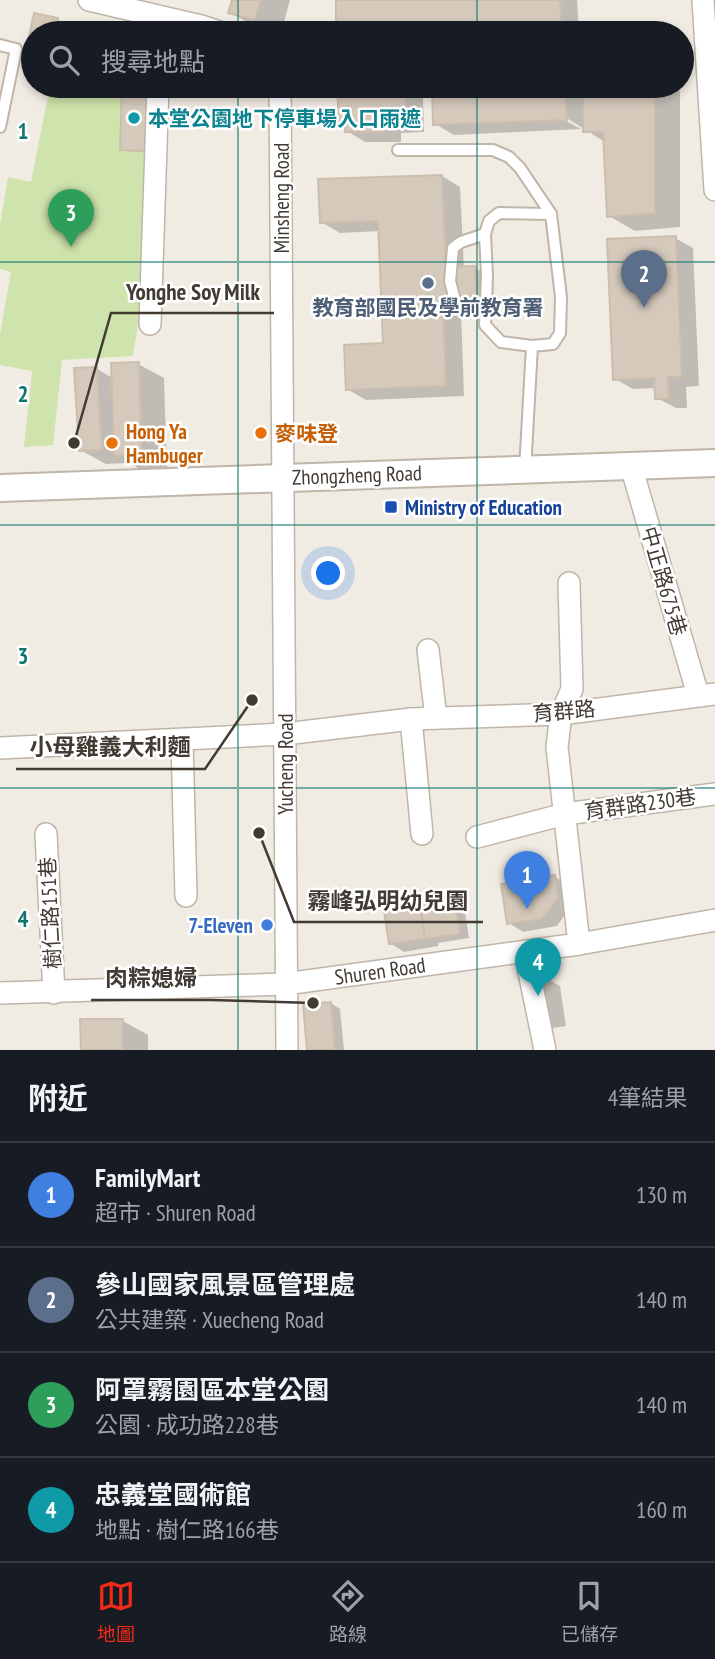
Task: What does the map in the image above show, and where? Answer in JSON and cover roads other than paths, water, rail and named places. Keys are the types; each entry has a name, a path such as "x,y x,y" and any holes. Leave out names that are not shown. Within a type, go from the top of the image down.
{"street":[{"path":"89,0 118,3 152,21"},
{"path":"703,0 715,190"},
{"path":"150,324 158,98"},
{"name":"Minsheng Road","path":"280,98 282,478"},
{"name":"Zhongzheng Road","path":"0,488 715,463"},
{"name":"中正路675巷","path":"631,466 706,694"},
{"name":"Yucheng Road","path":"282,478 287,1050"},
{"name":"育群路230巷","path":"569,583 572,689 561,714 557,747 579,944"},
{"path":"428,650 436,718"},
{"name":"育群路","path":"0,748 285,734 411,719 561,714 706,694"},
{"path":"411,719 422,834"},
{"path":"182,740 186,896"},
{"name":"育群路230巷","path":"477,837 565,814 715,794"},
{"name":"樹仁路151巷","path":"46,834 54,993"},
{"name":"Shuren Road","path":"0,993 285,984 579,944 715,920"},
{"path":"525,952 545,1050"}],"lane":[{"path":"0,45 16,49 0,127"},
{"path":"398,150 493,150 509,157 520,168 551,214 561,297 559,333 553,344 532,346 501,342 485,325 485,234 489,221 499,213 551,214"},
{"path":"485,234 461,242 453,248 450,281 456,304 466,310 486,309"},
{"path":"525,470 532,346"}],"place":[{"name":"本堂公園地下停車場入口雨遮","path":"134,118"},
{"name":"阿罩霧園區本堂公園","path":"71,247"},
{"name":"教育部國民及學前教育署","path":"428,283"},
{"name":"參山國家風景區管理處","path":"644,308"},
{"name":"麥味登","path":"261,433"},
{"name":"Yonghe Soy Milk","path":"74,443"},
{"name":"Hong Ya Hambuger","path":"112,443"},
{"name":"Ministry of Education","path":"391,507"},
{"name":"小母雞義大利麵","path":"252,700"},
{"name":"霧峰弘明幼兒園","path":"259,833"},
{"name":"FamilyMart","path":"527,909"},
{"name":"7-Eleven","path":"267,925"},
{"name":"忠義堂國術館","path":"538,996"},
{"name":"肉粽媳婦","path":"313,1003"}]}
